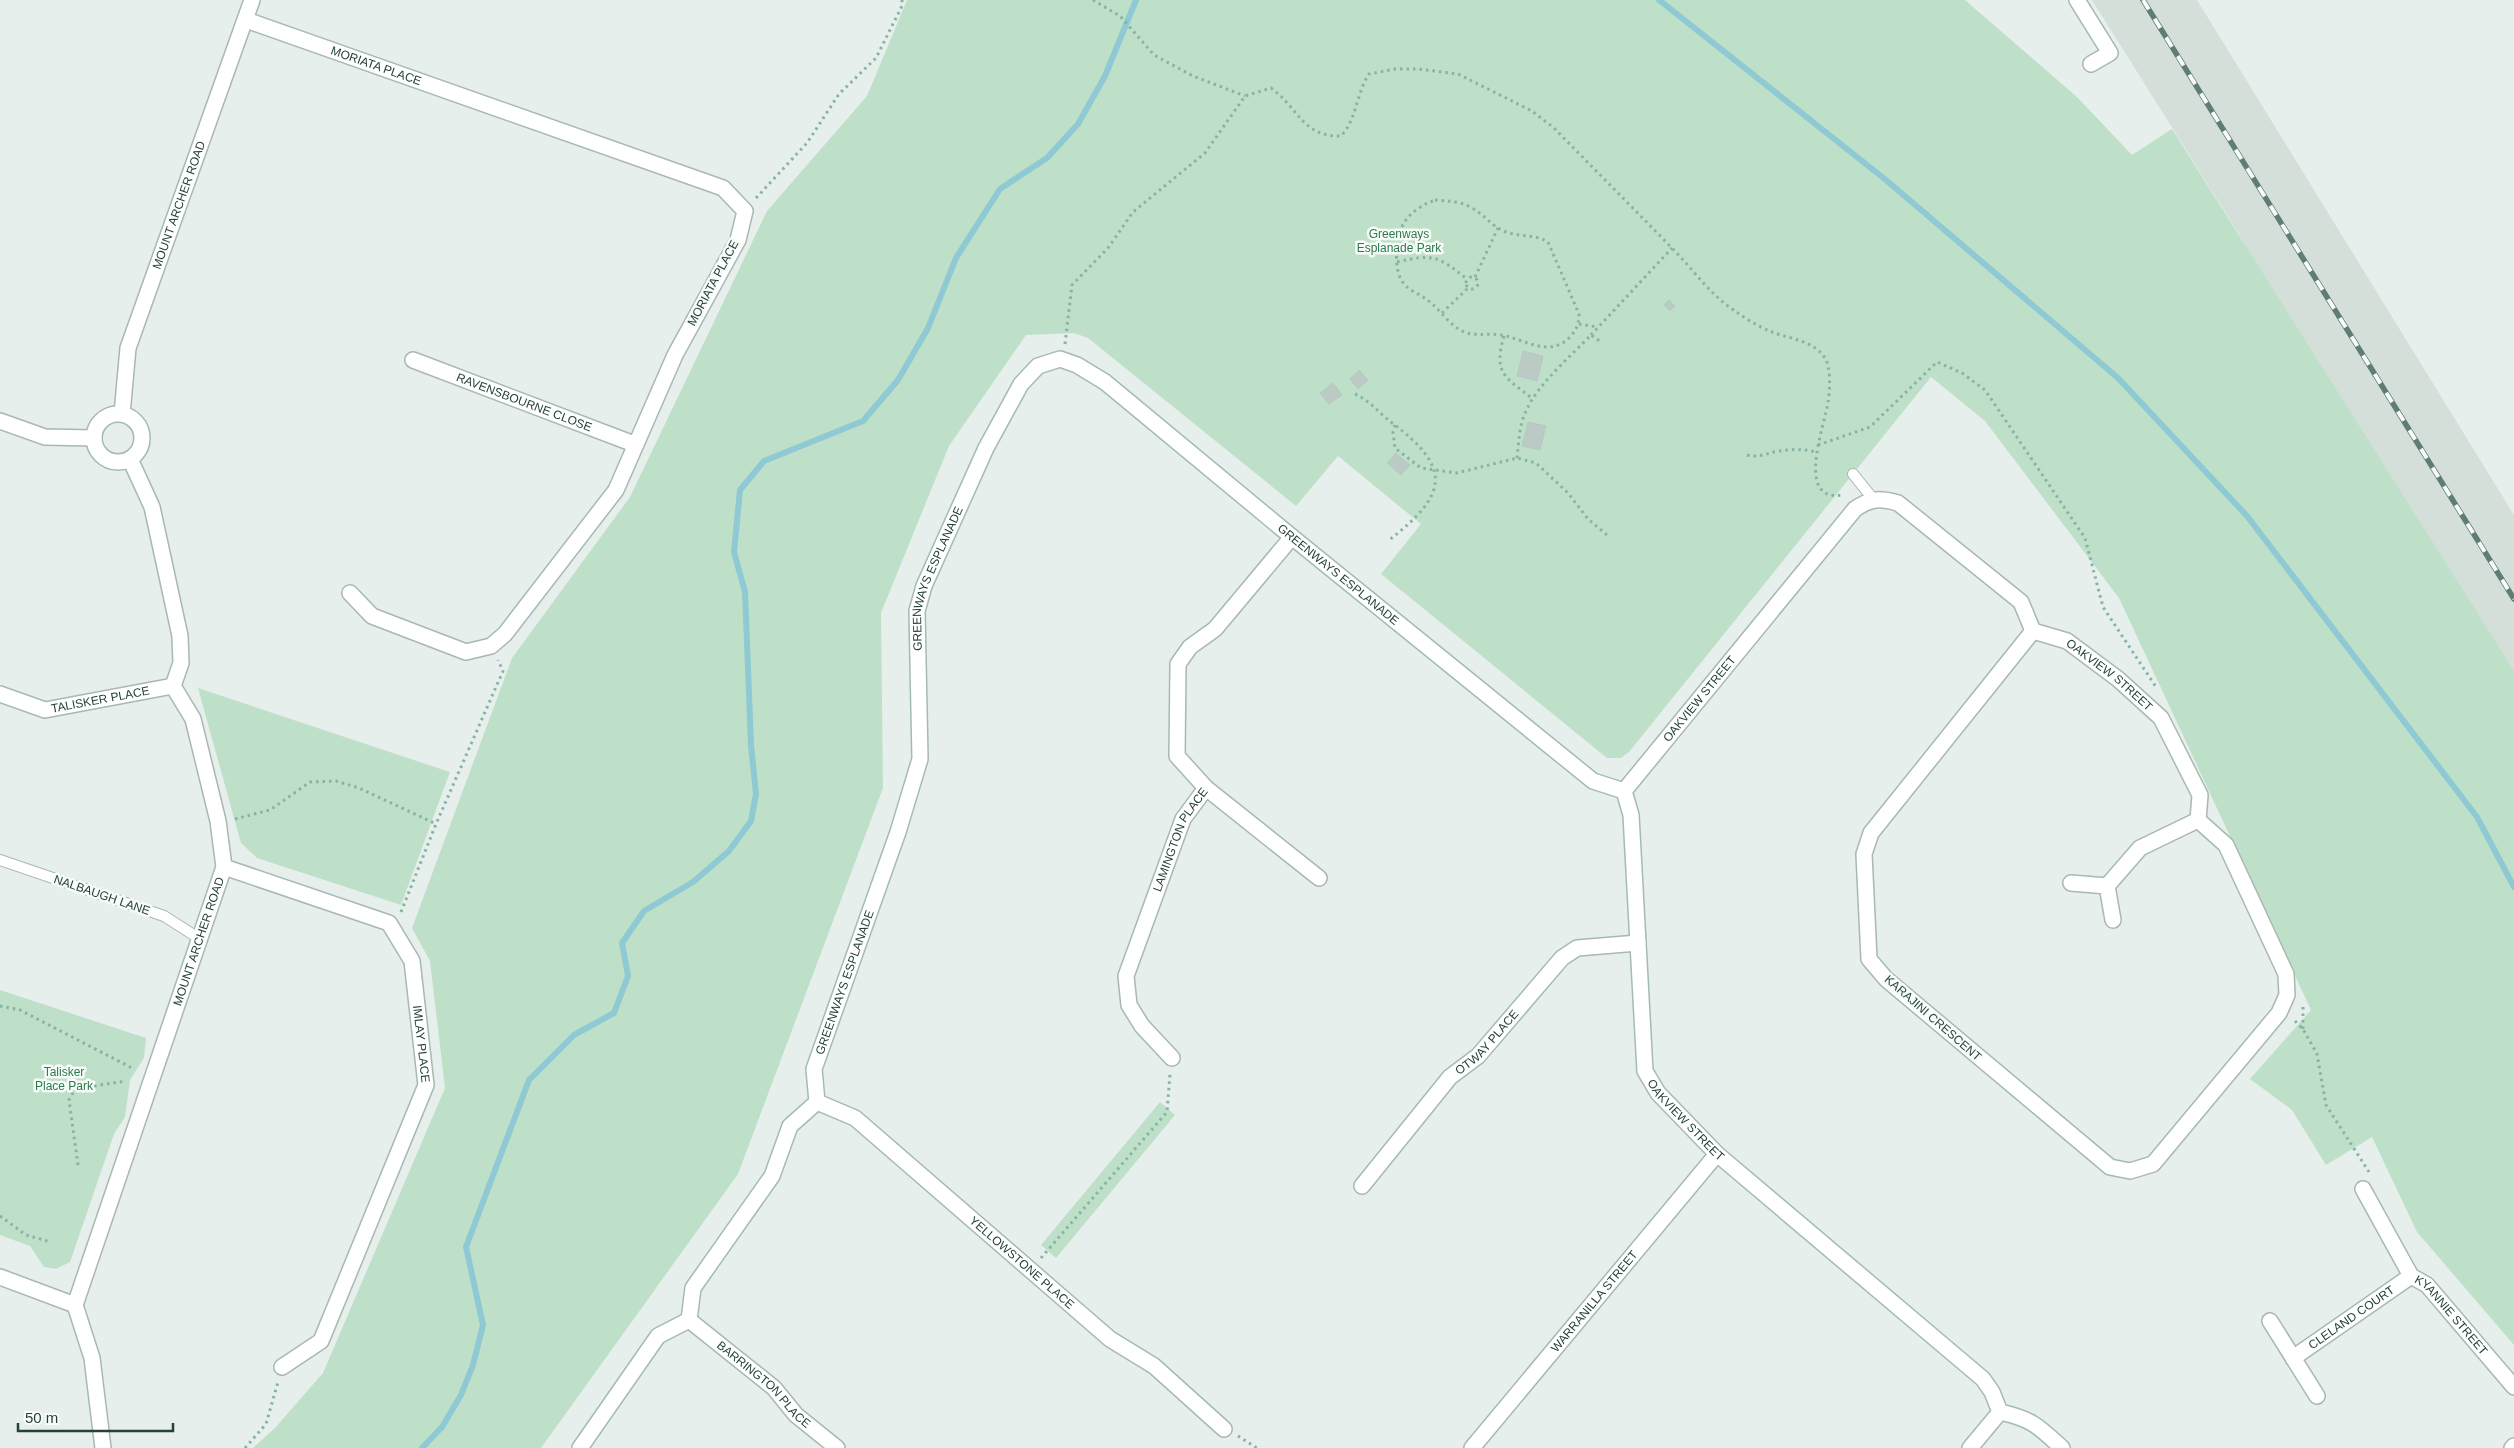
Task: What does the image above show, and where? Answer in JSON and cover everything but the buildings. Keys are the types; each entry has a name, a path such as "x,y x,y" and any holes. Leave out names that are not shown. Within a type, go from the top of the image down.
{"street":[{"name":"MOUNT ARCHER ROAD","path":"122,414 128,348 252,0"},
{"path":"2077,0 2110,53 2091,64"},
{"name":"MORIATA PLACE","path":"246,20 723,188 745,211 738,240 674,355 634,444 616,490 505,634 491,646"},
{"name":"GREENWAYS ESPLANADE","path":"817,1102 814,1069 898,832 920,759 917,611 924,586 986,448 1021,384 1038,366 1060,359 1076,365 1105,382 1292,537 1593,781 1624,791"},
{"name":"RAVENSBOURNE CLOSE","path":"414,360 634,444"},
{"path":"122,414 131,417 141,430 141,446 130,459 116,462 109,460 97,450 94,438 96,427 108,416 122,414"},
{"path":"0,421 44,437 94,438"},
{"path":"130,459 152,506 180,636 181,663 173,686"},
{"path":"1871,500 1881,498 1898,503 2020,602 2033,631"},
{"name":"OAKVIEW STREET","path":"1871,500 1855,509 1624,791 1631,815 1645,1072 1658,1093 1717,1154 1983,1379 1992,1392 2000,1412"},
{"name":"LAMINGTON PLACE","path":"1172,1058 1142,1026 1129,1005 1126,976 1183,819 1206,788 1177,756 1178,664 1190,647 1215,629 1292,537"},
{"path":"350,593 372,616 466,652 491,646"},
{"name":"OAKVIEW STREET","path":"2033,631 2067,641 2118,679 2161,718 2200,795 2198,820"},
{"name":"KARAJINI CRESCENT","path":"2033,631 1870,834 1864,854 1869,959 1886,980 2110,1167 2130,1172 2153,1164 2279,1013"},
{"name":"MOUNT ARCHER ROAD","path":"76,1305 224,867 218,821 193,719 173,686"},
{"name":"TALISKER PLACE","path":"0,694 45,710 173,686"},
{"path":"1206,788 1319,878"},
{"path":"2107,886 2140,848 2198,820 2226,845 2286,974 2287,995 2279,1013"},
{"path":"224,867 389,923"},
{"path":"2072,883 2107,886"},
{"path":"2107,886 2113,920"},
{"name":"IMLAY PLACE","path":"282,1367 321,1341 426,1086 412,961 389,923"},
{"name":"OTWAY PLACE","path":"1362,1186 1450,1077 1478,1056 1562,958 1577,948 1638,943"},
{"path":"580,1448 658,1336 689,1320 693,1288 772,1176 790,1126 817,1102"},
{"name":"YELLOWSTONE PLACE","path":"817,1102 855,1118 1110,1339 1154,1366 1224,1430"},
{"name":"WARRANILLA STREET","path":"1472,1448 1717,1154"},
{"name":"KYANNIE STREET","path":"2363,1189 2411,1276 2427,1285 2514,1387"},
{"name":"CLELAND COURT","path":"2293,1358 2411,1276"},
{"path":"0,1277 76,1305 92,1358 103,1448"},
{"name":"BARRINGTON PLACE","path":"689,1320 774,1388 796,1415 837,1448"},
{"path":"2270,1322 2317,1396"},
{"path":"1970,1448 2000,1412 2024,1417 2038,1426 2062,1448"}],"lane":[{"path":"1853,474 1871,500"},
{"name":"NALBAUGH LANE","path":"0,860 164,916 200,939"}],"path":[{"path":"745,211 808,143 839,94 876,58 902,6 902,0"},
{"path":"1093,0 1120,16 1154,55 1169,64 1245,96"},
{"path":"1060,359 1065,344 1072,285 1108,248 1133,212 1205,153 1245,96 1271,88 1282,96 1298,118 1314,131 1328,136 1341,136 1350,127 1362,86 1369,74 1395,69 1418,69 1458,74 1532,112 1554,128 1672,248 1716,297 1735,311 1770,331 1808,344 1820,351 1828,362 1828,402 1816,452 1815,478 1822,490 1829,495 1850,494 1871,500"},
{"path":"1435,200 1456,201 1473,208 1490,224 1498,228 1507,233 1542,239 1550,247 1579,314 1579,324 1563,343 1551,348 1504,336 1466,332 1455,327 1427,299 1407,287 1401,280 1397,262 1398,237 1411,213 1422,205 1435,200"},
{"path":"1475,277 1498,228"},
{"path":"1517,458 1522,422 1533,399 1672,248"},
{"path":"1397,262 1432,258 1441,259 1467,279 1468,288"},
{"path":"1467,279 1475,277"},
{"path":"1468,288 1474,289 1478,286 1479,282 1475,277"},
{"path":"1442,313 1468,288"},
{"path":"1579,324 1598,327"},
{"path":"1590,335 1601,342"},
{"path":"1504,336 1499,354 1501,370 1507,378 1533,399"},
{"path":"1818,445 1870,428 1937,362 1962,373 1986,390 2085,538 2103,607 2160,696"},
{"path":"1355,394 1363,398 1422,448 1436,470 1434,485 1420,513 1388,541"},
{"path":"1396,425 1393,432 1395,448 1413,464 1421,468 1457,473 1517,458 1536,463 1573,498 1588,519 1607,535 1605,537"},
{"path":"1747,455 1763,456 1778,451 1794,450 1816,452"},
{"path":"389,923 403,909 436,824 504,671 491,646"},
{"path":"218,821 247,817 270,810 310,782 336,782 359,788 436,824"},
{"path":"2302,999 2304,1008 2303,1029"},
{"path":"0,1006 20,1010 132,1068"},
{"path":"2279,1013 2293,1019 2303,1029 2317,1054 2326,1105 2374,1180 2363,1189"},
{"path":"1030,1268 1049,1250 1167,1112 1172,1058"},
{"path":"78,1165 69,1100 75,1089 126,1081"},
{"path":"0,1216 26,1235 51,1242"},
{"path":"245,1448 266,1424 282,1367"}],"shaded area":[{"path":"2092,0 2197,0 2514,515 2514,768 2242,239"}],"green space":[{"name":"Greenways Esplanade Park","path":"907,0 1965,0 2077,97 2132,155 2172,129 2514,671 2514,1345 2417,1232 2372,1137 2326,1165 2292,1110 2250,1079 2311,1010 2119,598 1985,421 1931,377 1629,752 1621,758 1607,758 1381,574 1421,524 1338,456 1296,506 1088,338 1074,333 1026,335 949,446 881,613 883,788 738,1174 541,1448 253,1448 275,1428 323,1373 445,1088 430,961 412,928 512,658 630,497 767,211 867,96"},
{"path":"198,688 450,772 401,905 257,858 241,843"},
{"name":"Talisker Place Park","path":"0,990 146,1038 144,1058 130,1080 125,1117 114,1134 70,1262 56,1269 44,1267 30,1246 0,1235"},
{"path":"1160,1102 1175,1115 1056,1258 1041,1245"}],"waterway":[{"path":"422,1448 442,1427 461,1395 473,1365 483,1325 466,1247 529,1080 574,1035 614,1013 628,976 622,943 644,911 693,882 729,851 751,821 756,794 751,745 745,592 734,552 740,490 764,461 863,421 898,380 928,328 956,258 1000,189 1047,158 1078,124 1105,76 1136,0"},
{"path":"1659,0 1886,180 2118,378 2247,516 2477,817 2514,887"}],"railway":[{"path":"2143,0 2514,599"}]}
